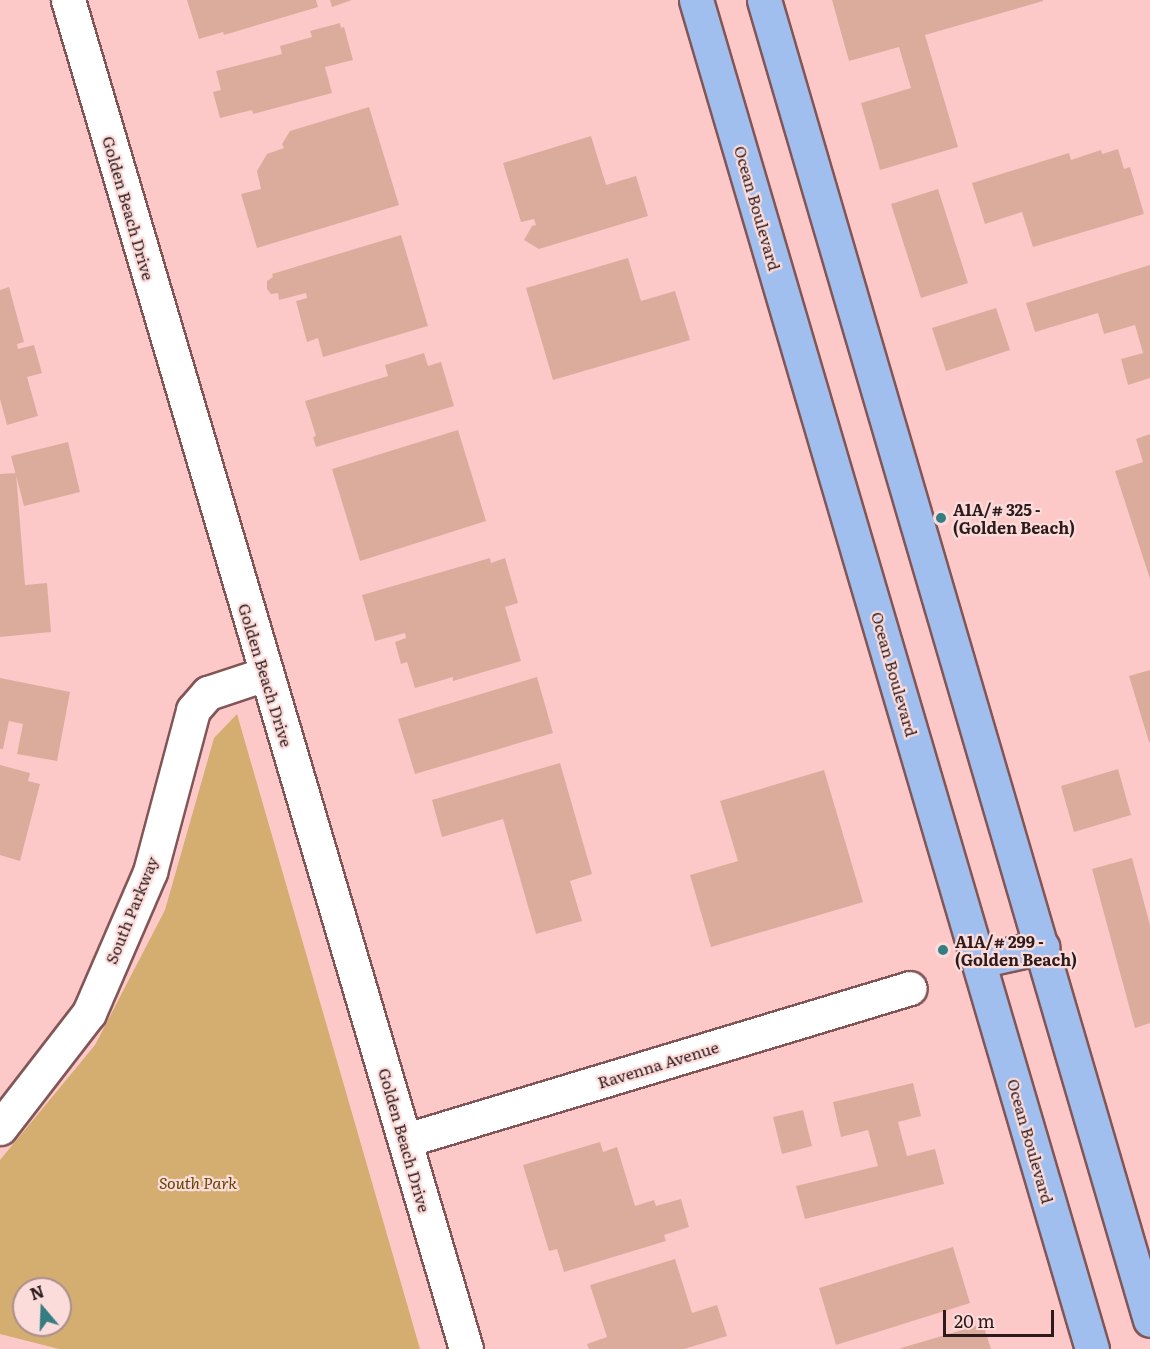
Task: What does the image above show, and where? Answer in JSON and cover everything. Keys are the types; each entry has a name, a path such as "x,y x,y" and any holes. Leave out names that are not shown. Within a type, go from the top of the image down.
{"main road":[{"name":"Ocean Boulevard","path":"696,0 1092,1349"},
{"path":"764,0 1150,1320"},
{"path":"979,961 1042,947"}],"street":[{"name":"Golden Beach Drive","path":"68,0 466,1349"},
{"name":"South Parkway","path":"0,1128 89,1013 150,872 193,710 207,693 265,674"},
{"name":"Ravenna Avenue","path":"406,1140 910,987"}],"green space":[{"name":"South Park","path":"237,714 420,1349 59,1349 0,1334 0,1160 95,1045 165,910 214,738"}],"building":[{"path":"187,0 316,0 318,7 224,35 223,32 199,39"},
{"path":"330,0 352,0 332,7"},
{"path":"832,0 1043,1 925,35 958,147 880,170 861,103 911,88 899,47 849,61"},
{"path":"340,23 341,28 344,27 353,60 325,67 332,93 253,114 252,110 220,118 213,92 221,90 216,71 282,54 280,46 312,37 310,31"},
{"path":"369,107 399,205 257,248 241,194 261,189 257,171 267,154 284,148 282,144 290,131"},
{"path":"591,136 606,185 636,176 648,216 539,249 524,240 532,226 536,225 534,219 521,222 503,163"},
{"path":"1118,149 1124,169 1130,167 1144,214 1033,247 1022,212 985,224 972,183 1069,153 1071,160 1101,150 1102,154"},
{"path":"938,189 968,283 921,298 891,204"},
{"path":"401,235 428,326 323,357 318,338 307,342 296,301 307,298 306,293 279,300 278,293 271,294 267,289 267,281 273,277 272,274"},
{"path":"628,258 641,301 675,291 690,340 553,380 526,288"},
{"path":"1150,265 1150,378 1128,385 1121,359 1143,353 1135,325 1104,334 1098,313 1035,332 1026,303"},
{"path":"9,287 24,342 17,344 18,349 34,345 42,373 27,377 38,416 7,425 0,399 0,290"},
{"path":"996,308 1010,350 946,371 932,328"},
{"path":"424,353 428,366 441,362 454,406 316,447 313,437 316,436 305,401 388,376 385,365"},
{"path":"458,430 486,521 360,561 332,469"},
{"path":"1150,434 1150,579 1115,471 1143,462 1136,439"},
{"path":"68,442 80,492 24,506 11,456"},
{"path":"16,473 25,585 47,583 51,632 0,637 0,474"},
{"path":"490,558 491,563 505,558 518,603 505,607 521,661 453,681 453,677 415,688 407,662 401,664 395,642 406,638 405,633 375,641 362,595"},
{"path":"1150,670 1150,742 1149,742 1129,676"},
{"path":"537,677 553,733 415,774 398,719"},
{"path":"0,678 70,692 57,761 17,754 23,724 9,721 3,749 0,749"},
{"path":"560,763 592,874 570,881 582,921 536,934 503,819 442,837 432,800"},
{"path":"0,765 30,773 28,781 40,784 20,861 0,855"},
{"path":"1118,769 1131,815 1074,832 1061,786"},
{"path":"824,770 863,902 711,947 690,875 738,861 720,801"},
{"path":"1132,858 1150,925 1150,1023 1135,1028 1092,869"},
{"path":"913,1083 921,1116 898,1122 907,1156 935,1149 944,1184 805,1219 796,1186 878,1166 868,1130 841,1137 833,1102"},
{"path":"803,1110 812,1146 782,1154 773,1117"},
{"path":"600,1142 603,1152 617,1147 635,1206 654,1200 656,1206 681,1199 689,1227 664,1235 666,1241 564,1272 557,1249 549,1251 523,1165"},
{"path":"953,1247 970,1303 836,1345 819,1288"},
{"path":"675,1259 692,1313 717,1305 727,1336 684,1349 589,1349 587,1344 607,1337 590,1285"},
{"path":"983,1324 991,1349 901,1349 901,1348"}],"place":[{"name":"A1A/# 325 - (Golden Beach)","path":"941,518"},
{"name":"A1A/# 299 - (Golden Beach)","path":"943,950"}]}
